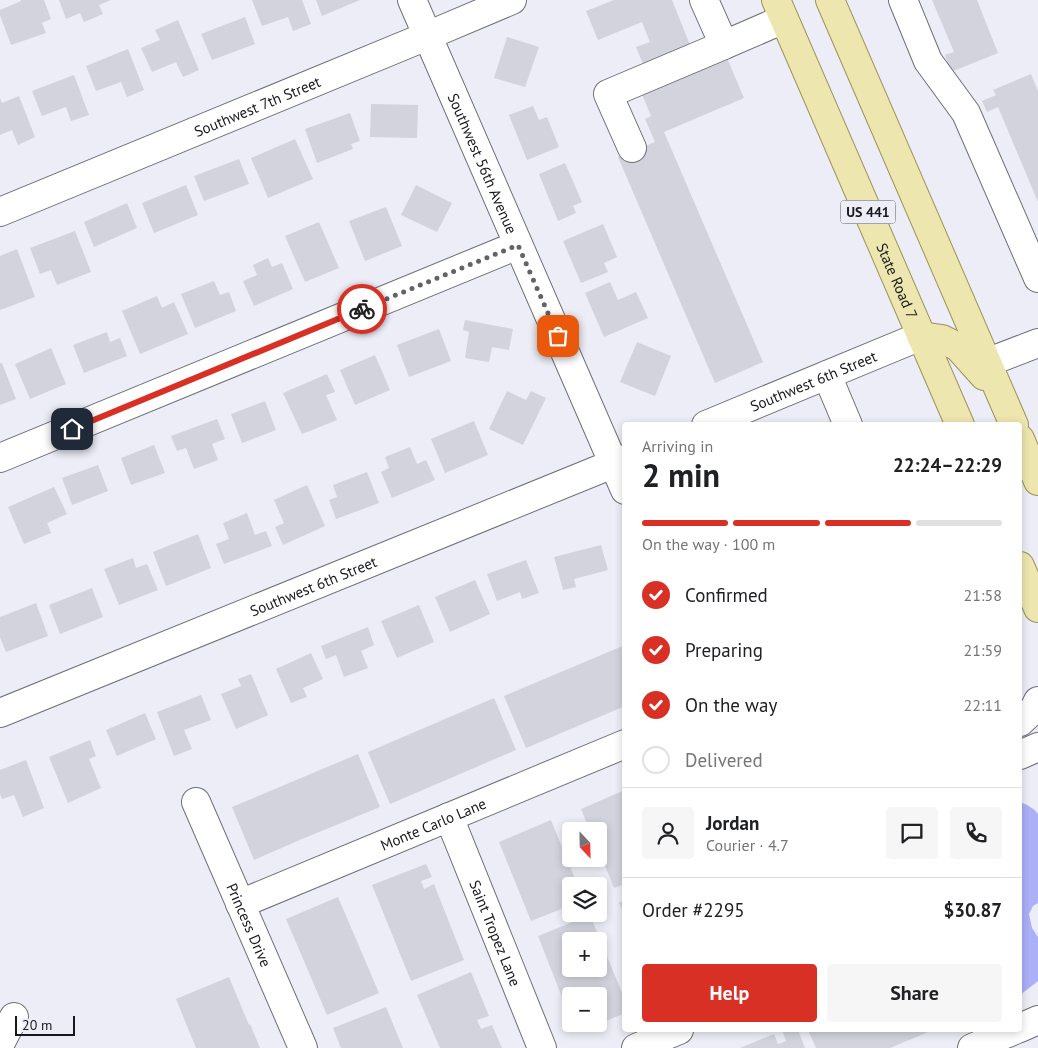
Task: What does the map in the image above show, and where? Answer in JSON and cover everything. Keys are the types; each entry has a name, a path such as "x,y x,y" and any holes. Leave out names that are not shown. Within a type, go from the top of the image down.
{"main road":[{"name":"US 441","path":"830,0 1013,422"},
{"name":"State Road 7","path":"780,10 959,422"},
{"path":"921,336 942,339 958,347 1000,394"},
{"path":"1022,445 1038,481"},
{"path":"1022,571 1038,608"}],"street":[{"name":"Southwest 56th Avenue","path":"412,0 518,245 620,461"},
{"name":"Southwest 7th Street","path":"0,212 512,0"},
{"path":"704,0 724,45"},
{"path":"903,0 928,61 966,113 1038,278"},
{"path":"632,148 608,94 724,45 780,10"},
{"path":"0,458 518,245"},
{"name":"Southwest 6th Street","path":"713,422 921,336"},
{"path":"986,363 1038,343"},
{"path":"827,375 847,422"},
{"name":"Southwest 6th Street","path":"0,713 620,461"},
{"path":"1022,720 1034,709 1038,701"},
{"name":"Monte Carlo Lane","path":"240,904 622,745"},
{"path":"1022,754 1038,747"},
{"name":"Princess Drive","path":"196,802 303,1048"},
{"name":"Saint Tropez Lane","path":"449,817 542,1048"},
{"path":"0,1044 14,1017"},
{"path":"1022,1027 1038,1020"},
{"path":"636,1048 674,1032"},
{"path":"972,1048 1010,1032"}],"water":[{"path":"1022,803 1035,810 1038,814 1038,903 1033,906 1029,914 1032,928 1038,937 1038,981 1022,993"}],"building":[{"path":"21,0 44,0 51,19 42,23 46,33 11,45 0,10"},
{"path":"59,0 111,0 99,5 103,14 84,22 80,13 66,19"},
{"path":"252,0 302,0 311,24 293,31 288,17 262,26"},
{"path":"316,0 360,0 322,16"},
{"path":"614,0 672,0 692,50 645,69 636,47 650,42 642,22 598,40 586,11"},
{"path":"932,0 977,0 998,53 951,72 945,55 954,52"},
{"path":"245,17 255,44 212,60 201,34"},
{"path":"178,20 199,70 183,77 176,62 152,72 141,48 160,40 155,30"},
{"path":"507,37 539,47 525,87 494,78"},
{"path":"128,49 144,90 127,97 121,82 96,91 86,66"},
{"path":"724,51 744,98 664,132 763,362 715,383 618,157 655,142 645,119 651,116 639,87"},
{"path":"1031,74 1038,91 1038,202 998,107 987,112 982,101 996,95 993,90"},
{"path":"74,75 89,115 71,121 66,107 42,116 32,91"},
{"path":"19,96 35,137 18,145 12,130 0,135 0,98 2,103"},
{"path":"371,104 418,105 417,138 370,137"},
{"path":"533,106 539,120 547,117 559,147 527,160 509,115"},
{"path":"350,113 360,141 351,144 353,149 317,163 305,129"},
{"path":"295,139 313,179 268,198 251,158"},
{"path":"239,159 249,184 204,201 194,176"},
{"path":"565,163 582,202 573,206 576,213 558,221 539,174"},
{"path":"186,185 198,215 154,233 142,203"},
{"path":"416,185 452,203 437,232 401,215"},
{"path":"127,203 137,228 94,247 84,222"},
{"path":"386,207 402,246 365,261 349,221"},
{"path":"319,222 339,268 305,282 285,236"},
{"path":"603,224 617,257 604,263 608,272 581,283 563,241"},
{"path":"75,231 91,272 57,285 51,270 40,274 30,248"},
{"path":"17,249 35,297 0,310 0,256"},
{"path":"268,258 272,267 282,263 293,289 254,306 243,281 257,275 253,265"},
{"path":"214,281 220,295 229,292 236,311 195,328 181,294"},
{"path":"610,282 618,300 636,292 648,318 604,337 585,293"},
{"path":"157,296 162,308 174,302 188,334 140,354 122,311"},
{"path":"465,320 513,329 509,350 492,347 489,362 465,358 469,332 463,330"},
{"path":"439,329 451,361 409,377 397,345"},
{"path":"107,332 110,342 120,338 127,356 84,373 73,345"},
{"path":"637,342 671,356 655,396 620,382"},
{"path":"51,348 66,384 30,399 15,364"},
{"path":"375,355 390,390 355,405 340,370"},
{"path":"0,363 2,363 16,399 0,405"},
{"path":"327,374 335,392 326,395 337,420 302,434 283,393"},
{"path":"507,391 526,400 531,391 546,398 523,445 489,429"},
{"path":"265,401 276,430 242,443 231,414"},
{"path":"217,419 225,439 212,444 218,460 194,469 186,448 177,451 171,436"},
{"path":"474,421 488,455 445,473 431,439"},
{"path":"154,445 165,473 131,485 121,458"},
{"path":"410,447 417,464 426,460 435,480 392,498 381,472 389,468 385,457"},
{"path":"98,465 108,491 72,505 62,478"},
{"path":"367,472 379,503 336,519 329,500 337,497 333,485"},
{"path":"307,485 325,526 283,545 275,527 284,523 274,500"},
{"path":"54,487 67,514 47,523 51,533 24,544 8,507"},
{"path":"247,513 255,535 266,531 272,546 224,564 216,544 229,539 223,523"},
{"path":"198,534 211,568 166,586 153,552"},
{"path":"601,545 608,570 574,579 576,587 563,590 554,557"},
{"path":"133,558 136,568 147,564 158,590 119,605 104,569"},
{"path":"526,560 539,593 522,599 520,592 497,601 487,574"},
{"path":"475,580 490,614 450,632 435,597"},
{"path":"92,588 103,617 60,634 49,605"},
{"path":"36,603 48,636 6,652 0,637 0,617"},
{"path":"419,605 434,642 397,658 381,621"},
{"path":"368,627 374,645 361,651 368,668 344,677 336,655 326,659 321,646"},
{"path":"622,646 622,707 526,748 504,696"},
{"path":"311,653 323,679 303,688 307,697 291,703 276,669"},
{"path":"251,674 268,715 236,729 221,694 241,686 238,679"},
{"path":"201,695 211,720 184,730 192,749 174,756 157,712"},
{"path":"494,698 516,750 390,804 368,752"},
{"path":"145,713 156,739 117,756 106,730"},
{"path":"90,740 96,756 89,759 101,788 68,803 49,757"},
{"path":"358,754 380,807 254,860 232,807"},
{"path":"26,760 44,808 23,817 14,795 2,799 0,794 0,770"},
{"path":"622,791 622,885 614,888 606,868 608,868 608,822 586,822 581,809"},
{"path":"551,820 562,847 562,868 571,868 574,877 562,877 562,909 531,921 499,842"},
{"path":"426,864 432,877 421,881 424,889 434,884 464,960 411,981 372,885"},
{"path":"338,897 379,993 327,1015 286,919"},
{"path":"573,922 593,922 597,932 562,932 562,977 607,977 607,956 622,993 622,1014 607,1021 607,987 562,987 562,997 538,936"},
{"path":"471,972 489,1016 477,1020 481,1029 492,1025 502,1048 440,1048 417,995"},
{"path":"229,977 260,1048 196,1048 176,999"},
{"path":"386,1007 403,1048 341,1048 333,1028"},
{"path":"783,1032 799,1032 805,1048 740,1048 774,1034 778,1044 786,1041"},
{"path":"809,1032 928,1032 890,1048 816,1048"}],"way so far":[{"path":"362,309 518,245 558,336"}],"route":[{"path":"72,429 362,309"}]}
